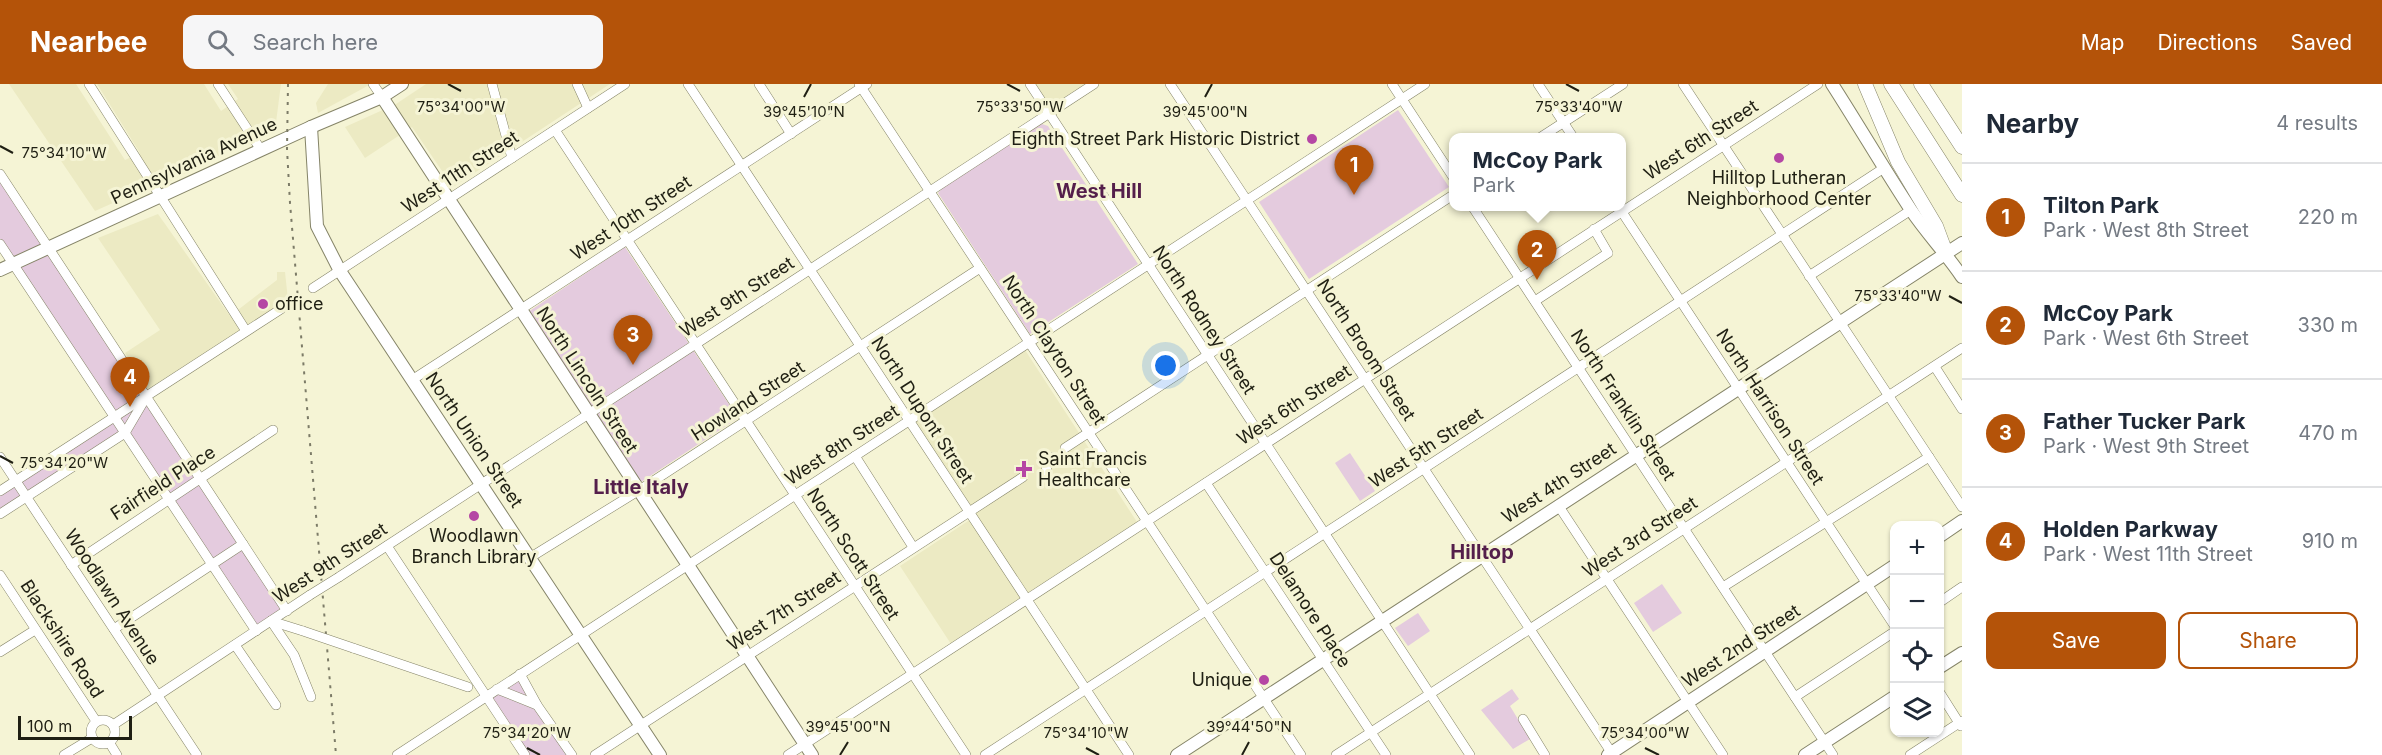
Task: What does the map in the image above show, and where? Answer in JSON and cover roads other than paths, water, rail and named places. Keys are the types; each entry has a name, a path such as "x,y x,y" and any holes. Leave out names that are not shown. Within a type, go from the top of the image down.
{"highway":[{"path":"1865,84 1898,162 1936,226 1946,254"},
{"path":"1891,84 1962,195"},
{"path":"1921,84 1962,147"}],"main road":[{"name":"Pennsylvania Avenue","path":"0,270 311,127 382,97 402,84"},
{"path":"1832,84 1926,233 1946,254 1962,277"},
{"name":"North Lincoln Street","path":"382,97 808,750"},
{"name":"North Union Street","path":"311,127 316,226 340,271 660,755"},
{"name":"West 4th Street","path":"1177,755 1962,243"},
{"path":"1944,533 1962,521"},
{"name":"West 2nd Street","path":"1611,754 1890,569"},
{"path":"1944,664 1962,653"},
{"path":"1805,755 1890,699"}],"street":[{"path":"88,84 246,331"},
{"path":"218,84 261,150"},
{"name":"North Lincoln Street","path":"373,84 382,97"},
{"path":"492,84 512,158"},
{"path":"577,84 588,108"},
{"name":"West 11th Street","path":"313,288 625,84"},
{"name":"North Dupont Street","path":"688,84 1129,755"},
{"path":"759,84 791,134"},
{"name":"North Rodney Street","path":"1030,84 1470,755"},
{"name":"West 9th Street","path":"113,724 1094,84"},
{"name":"North Broom Street","path":"1170,84 1611,754"},
{"path":"1392,84 1449,171"},
{"name":"West 8th Street","path":"397,755 1425,84"},
{"path":"1538,84 1570,133"},
{"path":"1548,133 1623,84"},
{"path":"1683,84 1962,507"},
{"name":"West 6th Street","path":"1626,205 1818,84"},
{"name":"West 10th Street","path":"412,380 791,134 862,85"},
{"name":"North Clayton Street","path":"862,85 929,191 1301,755"},
{"name":"North Scott Street","path":"555,130 966,755"},
{"name":"West 5th Street","path":"985,755 1884,168"},
{"path":"0,174 287,611"},
{"path":"1065,448 1449,198"},
{"path":"1809,276 1911,210"},
{"name":"North Franklin Street","path":"1475,211 1833,755"},
{"name":"West 6th Street","path":"788,755 808,750 913,674 1594,229 1617,211"},
{"name":"North Harrison Street","path":"1621,211 1890,619"},
{"path":"1535,301 1608,253 1594,229"},
{"path":"0,244 256,631"},
{"name":"Howland Street","path":"531,557 747,421 980,268"},
{"path":"0,491 281,309"},
{"name":"West 3rd Street","path":"1336,755 1962,348"},
{"path":"1935,366 1962,409"},
{"path":"0,514 125,432 146,397"},
{"name":"Fairfield Place","path":"71,565 168,498 273,430"},
{"path":"855,456 913,547"},
{"name":"Woodlawn Avenue","path":"0,457 197,755"},
{"path":"1047,472 1046,464 1053,457"},
{"path":"1723,587 1929,457"},
{"name":"West 7th Street","path":"595,755 1023,477"},
{"name":"Delamore Place","path":"1206,483 1386,755"},
{"path":"1558,505 1723,755"},
{"path":"114,629 243,544"},
{"path":"387,546 525,755"},
{"name":"Blackshire Road","path":"0,575 96,721"},
{"path":"1944,599 1962,587"},
{"path":"271,621 468,687"},
{"path":"271,621 294,655 310,697"},
{"path":"0,652 35,630"},
{"path":"1795,697 1890,635"},
{"path":"236,645 276,705"},
{"path":"519,674 537,705 572,755"},
{"path":"497,689 537,705"},
{"path":"1910,755 1961,724 1944,699"},
{"path":"1523,719 1545,755"},
{"path":"106,720 113,724 115,735 109,742 99,744 92,738 91,729 96,721 106,720"},
{"path":"64,755 92,738"},
{"path":"109,742 117,755"}],"railway":[{"path":"288,84 287,149 290,203 336,755"}],"place":[{"name":"Eighth Street Park Historic District","path":"1312,139"},
{"name":"Hilltop Lutheran Neighborhood Center","path":"1779,158"},
{"name":"Tilton Park","path":"1354,195"},
{"name":"McCoy Park","path":"1537,280"},
{"name":"office","path":"263,304"},
{"name":"Father Tucker Park","path":"633,365"},
{"name":"Holden Parkway","path":"130,407"},
{"name":"Saint Francis Healthcare","path":"1024,469"},
{"name":"Woodlawn Branch Library","path":"474,516"},
{"name":"Unique","path":"1264,680"}],"district":[{"name":"West Hill","path":"1099,191"},
{"name":"Little Italy","path":"641,487"},
{"name":"Hilltop","path":"1482,552"}]}
